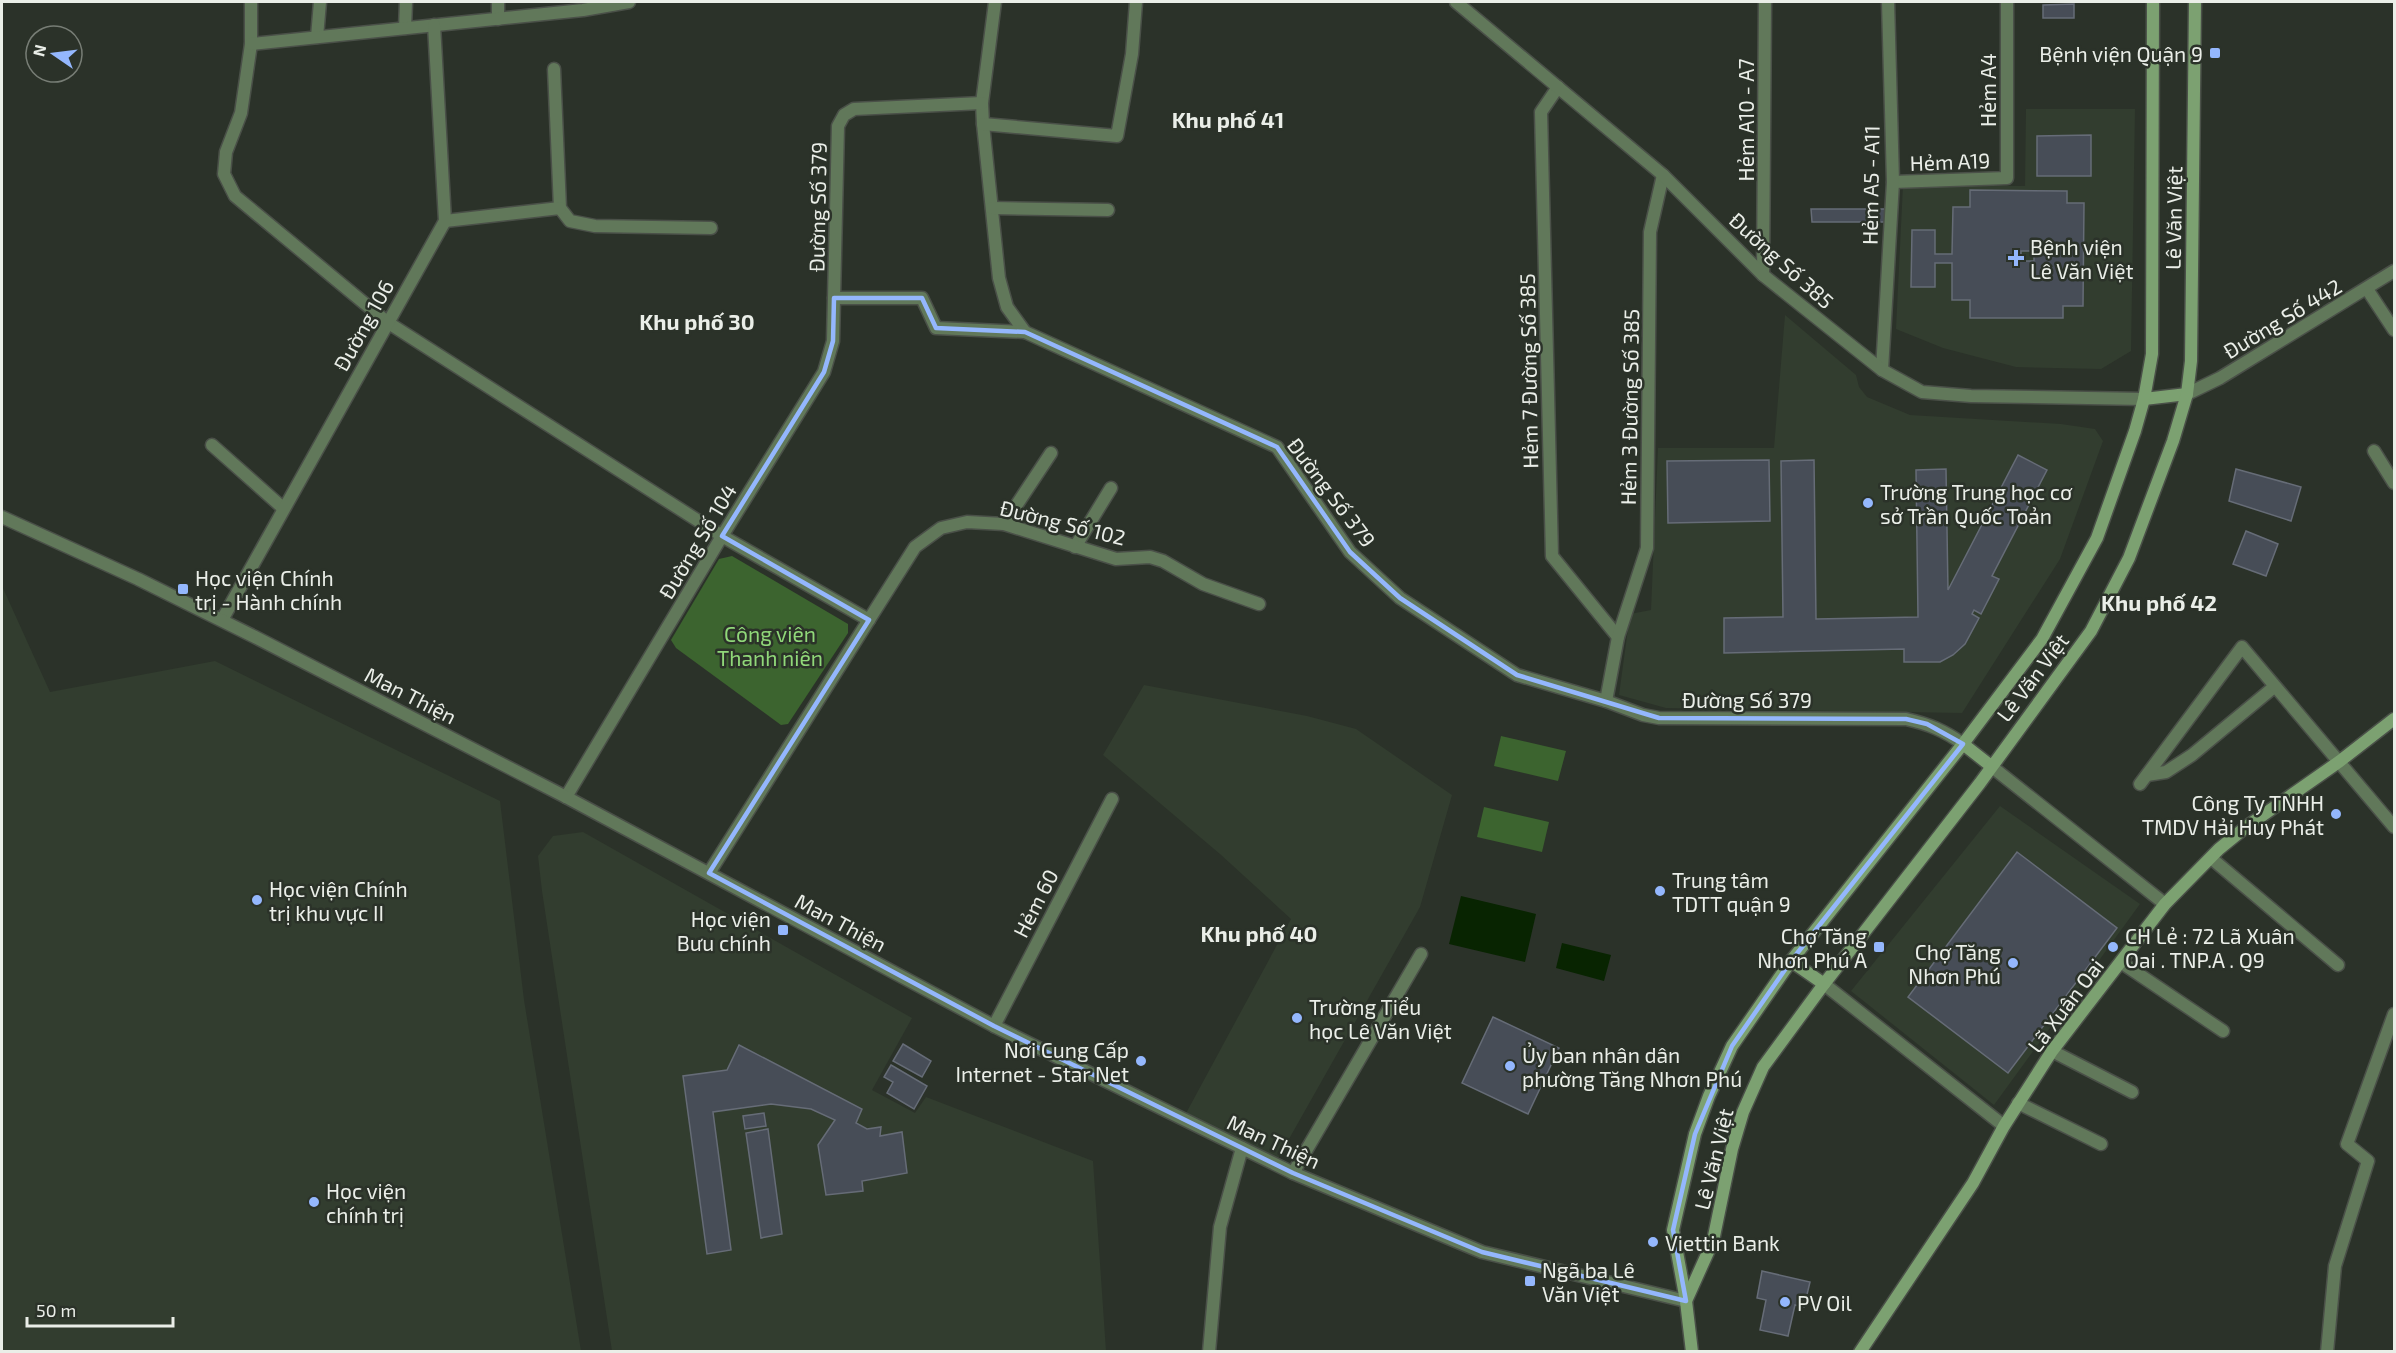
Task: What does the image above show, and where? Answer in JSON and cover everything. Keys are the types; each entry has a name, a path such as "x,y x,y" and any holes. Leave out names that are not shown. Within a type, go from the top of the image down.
{"main road":[{"name":"Lê Văn Việt","path":"1692,1352 1686,1301 1673,1230 1695,1134 1732,1046 1791,961 1963,744 2042,639 2097,538 2121,473 2144,399 2152,354 2153,2"},
{"name":"Lê Văn Việt","path":"1686,1301 1713,1241 1732,1149 1743,1112 1763,1067 2091,631 2137,537 2173,441 2187,394 2191,361 2195,2"},
{"path":"2144,399 2187,394"},
{"name":"Lã Xuân Oai","path":"1860,1352 1973,1183 2004,1126 2052,1051 2122,963 2165,904 2246,827 2340,761 2394,719"},
{"path":"1963,744 1991,766"},
{"path":"1791,961 1824,984"}],"street":[{"path":"251,2 251,44 241,113 226,152 224,174 235,196 387,322 722,536 868,620"},
{"path":"317,37 320,2"},
{"path":"405,28 406,2"},
{"path":"498,2 498,19"},
{"path":"251,44 498,19 583,6 629,2"},
{"path":"996,2 982,103 983,124 999,278 1007,308 1024,332"},
{"path":"983,124 1117,136 1132,54 1136,2"},
{"name":"Đường Số 385","path":"1456,2 1664,175 1763,275 1882,370 1922,392 1971,396 2144,399"},
{"name":"Hẻm A10 - A7","path":"1763,275 1765,2"},
{"name":"Hẻm A5 - A11","path":"1882,370 1893,182 1888,2"},
{"name":"Hẻm A4","path":"2007,2 2007,178"},
{"path":"434,25 446,221 560,208"},
{"path":"554,69 560,208 570,221 594,226 711,228"},
{"name":"Hẻm 7 Đường Số 385","path":"1558,87 1540,112 1552,556 1618,637"},
{"name":"Đường Số 379","path":"834,298 838,126 844,115 854,109 982,103"},
{"name":"Hẻm 3 Đường Số 385","path":"1606,701 1618,637 1647,548 1650,232 1664,175"},
{"name":"Hẻm A19","path":"1893,182 2007,178"},
{"path":"992,208 1107,210"},
{"name":"Đường 106","path":"222,620 387,322 446,221"},
{"name":"Đường Số 442","path":"2187,394 2220,378 2394,271"},
{"path":"2367,289 2394,330"},
{"path":"834,298 922,298 936,328 1024,332"},
{"name":"Đường Số 104","path":"566,797 722,536 824,372 832,341 834,298"},
{"name":"Đường Số 379","path":"1024,332 1277,447 1350,552 1400,598 1517,675 1659,718 1906,719 1937,728 1963,744"},
{"path":"212,445 284,508"},
{"path":"2374,451 2394,483"},
{"path":"1004,524 1051,453"},
{"path":"1075,547 1111,488"},
{"name":"Man Thiện","path":"2,517 222,620 566,797 994,1026 1293,1173 1482,1252 1686,1301"},
{"name":"Đường Số 102","path":"709,873 915,547 941,528 967,522 1004,524 1116,560 1150,557 1163,561 1203,584 1259,604"},
{"path":"2274,687 2192,755 2166,772 2143,779 2242,647 2394,827"},
{"path":"1991,766 2165,904"},
{"name":"Hẻm 60","path":"994,1026 1112,799"},
{"path":"2211,858 2338,965"},
{"path":"1293,1173 1420,954"},
{"path":"2122,963 2223,1031"},
{"path":"1824,984 2004,1126"},
{"path":"2327,1352 2335,1266 2368,1161 2347,1144 2394,1014"},
{"path":"2052,1051 2132,1092"},
{"path":"2018,1103 2101,1144"},
{"path":"1209,1352 1220,1227 1242,1148"}],"highlighted area":[{"path":"834,298 922,298 936,328 1025,332 1277,447 1350,552 1400,598 1517,675 1659,718 1906,719 1927,724 1963,744 1791,961 1732,1046 1695,1134 1673,1230 1686,1301 1482,1252 1293,1173 994,1026 709,873 869,620 722,536 824,372 833,341"}],"shaded area":[{"name":"Bệnh viện Lê Văn Việt","path":"2026,109 2135,109 2131,351 2101,369 2016,367 1943,348 1896,329 1903,185 2025,186"},
{"name":"Trường Trung học cơ sở Trần Quốc Toản","path":"1785,315 1856,375 1859,387 1867,397 1910,415 2061,424 2095,429 2103,441 2060,559 1962,713 1666,708 1619,695 1630,614 1651,610 1658,448 1774,448"},
{"name":"Học viện Chính trị khu vực II","path":"2,586 50,692 215,661 500,801 524,1000 581,1351 2,1351"},
{"name":"Trường Tiểu học Lê Văn Việt","path":"1144,685 1307,716 1356,729 1452,795 1420,907 1276,1162 1184,1117 1291,919 1220,854 1103,755"},
{"path":"2000,806 2140,904 1994,1105 1851,991"},
{"path":"583,832 912,1018 872,1090 915,1113 926,1097 1093,1161 1106,1351 612,1351 538,856 553,836"},
{"path":"1461,896 1536,914 1525,962 1449,944"},
{"path":"1562,943 1611,955 1604,981 1556,968"}],"green space":[{"name":"Công viên Thanh niên","path":"732,556 848,624 848,633 788,724 781,725 676,648 671,640 719,559"},
{"path":"1501,736 1566,751 1558,781 1494,766"},
{"path":"1484,807 1549,822 1542,852 1477,837"}],"building":[{"path":"2074,4 2074,18 2043,18 2043,5"},
{"path":"2091,135 2091,176 2037,176 2037,136"},
{"path":"1970,190 2067,191 2067,203 2084,203 2083,306 2063,306 2063,318 1970,318 1970,300 1952,300 1952,263 1935,263 1935,287 1911,287 1912,230 1935,230 1935,254 1952,254 1953,207 1970,207","holes":["2021,251 2034,251 2034,261 2021,261"]},
{"path":"1811,209 1889,209 1889,222 1812,222"},
{"path":"2018,455 2047,470 1992,576 1999,579 1981,614 1974,610 1972,614 1979,618 1965,644 1953,655 1940,662 1904,662 1904,649 1724,653 1724,618 1783,617 1781,461 1814,460 1816,619 1918,617 1916,470 1946,469 1948,590"},
{"path":"1769,460 1770,521 1668,523 1667,461"},
{"path":"2236,469 2301,487 2291,521 2229,501"},
{"path":"2246,531 2278,544 2266,576 2233,564"},
{"name":"Chợ Tăng Nhơn Phú","path":"2017,852 2117,928 2008,1073 1908,997"},
{"name":"Ủy ban nhân dân phường Tăng Nhơn Phú","path":"1493,1017 1559,1048 1528,1114 1462,1083"},
{"path":"903,1044 931,1061 922,1077 893,1061"},
{"path":"739,1045 862,1109 856,1123 867,1129 881,1127 880,1136 902,1132 907,1173 862,1181 863,1191 826,1195 818,1145 835,1120 811,1109 771,1104 713,1112 731,1250 707,1254 683,1076 727,1070"},
{"path":"891,1065 927,1086 914,1109 887,1093 893,1082 884,1077"},
{"path":"764,1113 766,1126 745,1129 743,1116"},
{"path":"768,1129 782,1234 761,1238 746,1133"},
{"name":"PV Oil","path":"1762,1271 1810,1282 1804,1307 1795,1305 1788,1336 1760,1330 1766,1300 1757,1298"}],"place":[{"name":"Bệnh viện Quận 9","path":"2215,53"},
{"name":"Bệnh viện Lê Văn Việt","path":"2016,258"},
{"name":"Trường Trung học cơ sở Trần Quốc Toản","path":"1868,503"},
{"name":"Học viện Chính trị - Hành chính","path":"183,589"},
{"name":"Công Ty TNHH TMDV Hải Huy Phát","path":"2336,814"},
{"name":"Trung tâm TDTT quận 9","path":"1660,891"},
{"name":"Học viện Chính trị khu vực II","path":"257,900"},
{"name":"Học viện Bưu chính","path":"783,930"},
{"name":"Chợ Tăng Nhơn Phú A","path":"1879,947"},
{"name":"CH Lẻ : 72 Lã Xuân Oai . TNP.A . Q9","path":"2113,947"},
{"name":"Chợ Tăng Nhơn Phú","path":"2013,963"},
{"name":"Trường Tiểu học Lê Văn Việt","path":"1297,1018"},
{"name":"Nơi Cung Cấp Internet - Star Net","path":"1141,1061"},
{"name":"Ủy ban nhân dân phường Tăng Nhơn Phú","path":"1510,1066"},
{"name":"Học viện chính trị","path":"314,1202"},
{"name":"Viettin Bank","path":"1653,1242"},
{"name":"Ngã ba Lê Văn Việt","path":"1530,1281"},
{"name":"PV Oil","path":"1785,1302"}],"district":[{"name":"Khu phố 41","path":"1228,119"},
{"name":"Khu phố 30","path":"697,321"},
{"name":"Khu phố 42","path":"2159,602"},
{"name":"Khu phố 40","path":"1259,933"}]}
